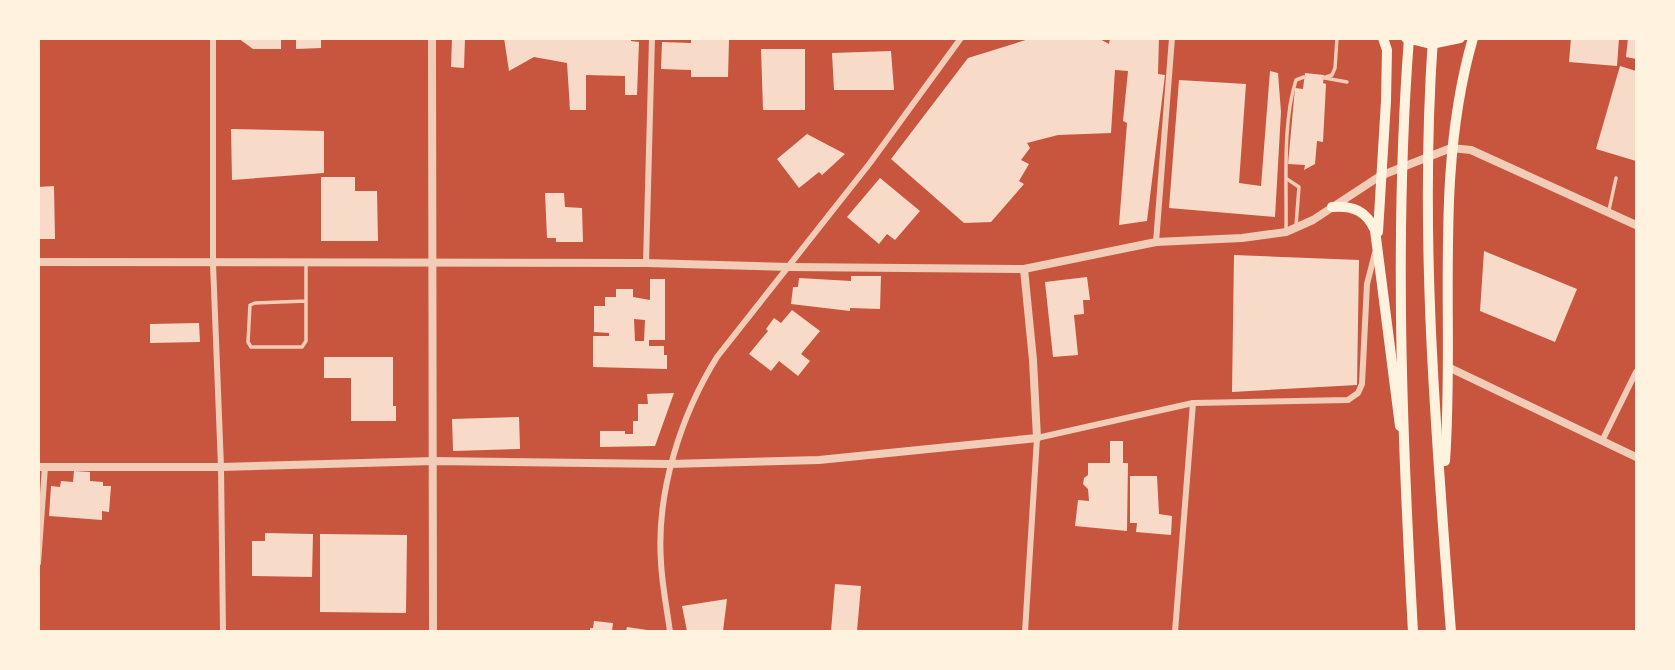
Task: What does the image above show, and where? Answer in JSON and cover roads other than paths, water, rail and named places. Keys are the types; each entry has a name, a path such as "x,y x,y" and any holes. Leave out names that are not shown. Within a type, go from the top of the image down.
{"highway":[{"path":"1383,38 1387,50 1386,101 1378,242 1397,418 1405,446"},
{"path":"1413,632 1405,446 1401,240 1408,38 1431,44 1460,38"},
{"path":"1433,38 1427,241 1441,505 1451,632"},
{"path":"1441,505 1448,367 1447,267 1451,148 1462,78 1473,38"},
{"path":"1332,207 1346,205 1359,209 1369,218 1378,242"}],"street":[{"path":"212,38 213,264 221,467 223,632"},
{"path":"432,38 433,632"},
{"path":"646,264 652,38"},
{"path":"670,632 661,561 669,464 711,367 878,153 961,38"},
{"path":"1156,242 1172,38"},
{"path":"38,262 646,264 1024,269 1156,242 1242,238 1286,232 1380,176 1451,148 1471,150 1636,225"},
{"path":"38,563 42,467 221,467 434,461 669,464 819,460 1037,438 1192,403 1348,400 1358,394 1362,384 1367,284 1378,242"},
{"path":"1024,269 1037,438 1025,632"},
{"path":"1448,367 1636,457"},
{"path":"1602,441 1636,372"},
{"path":"1175,632 1192,403"}],"lane":[{"path":"1337,38 1335,68 1332,75 1323,78 1347,82"},
{"path":"1286,232 1292,93 1296,80 1304,77"},
{"path":"1608,212 1616,178"},
{"path":"1287,179 1299,187 1296,228"},
{"path":"306,264 306,302 306,341 302,347 251,346 248,342 250,305 306,302"}]}
